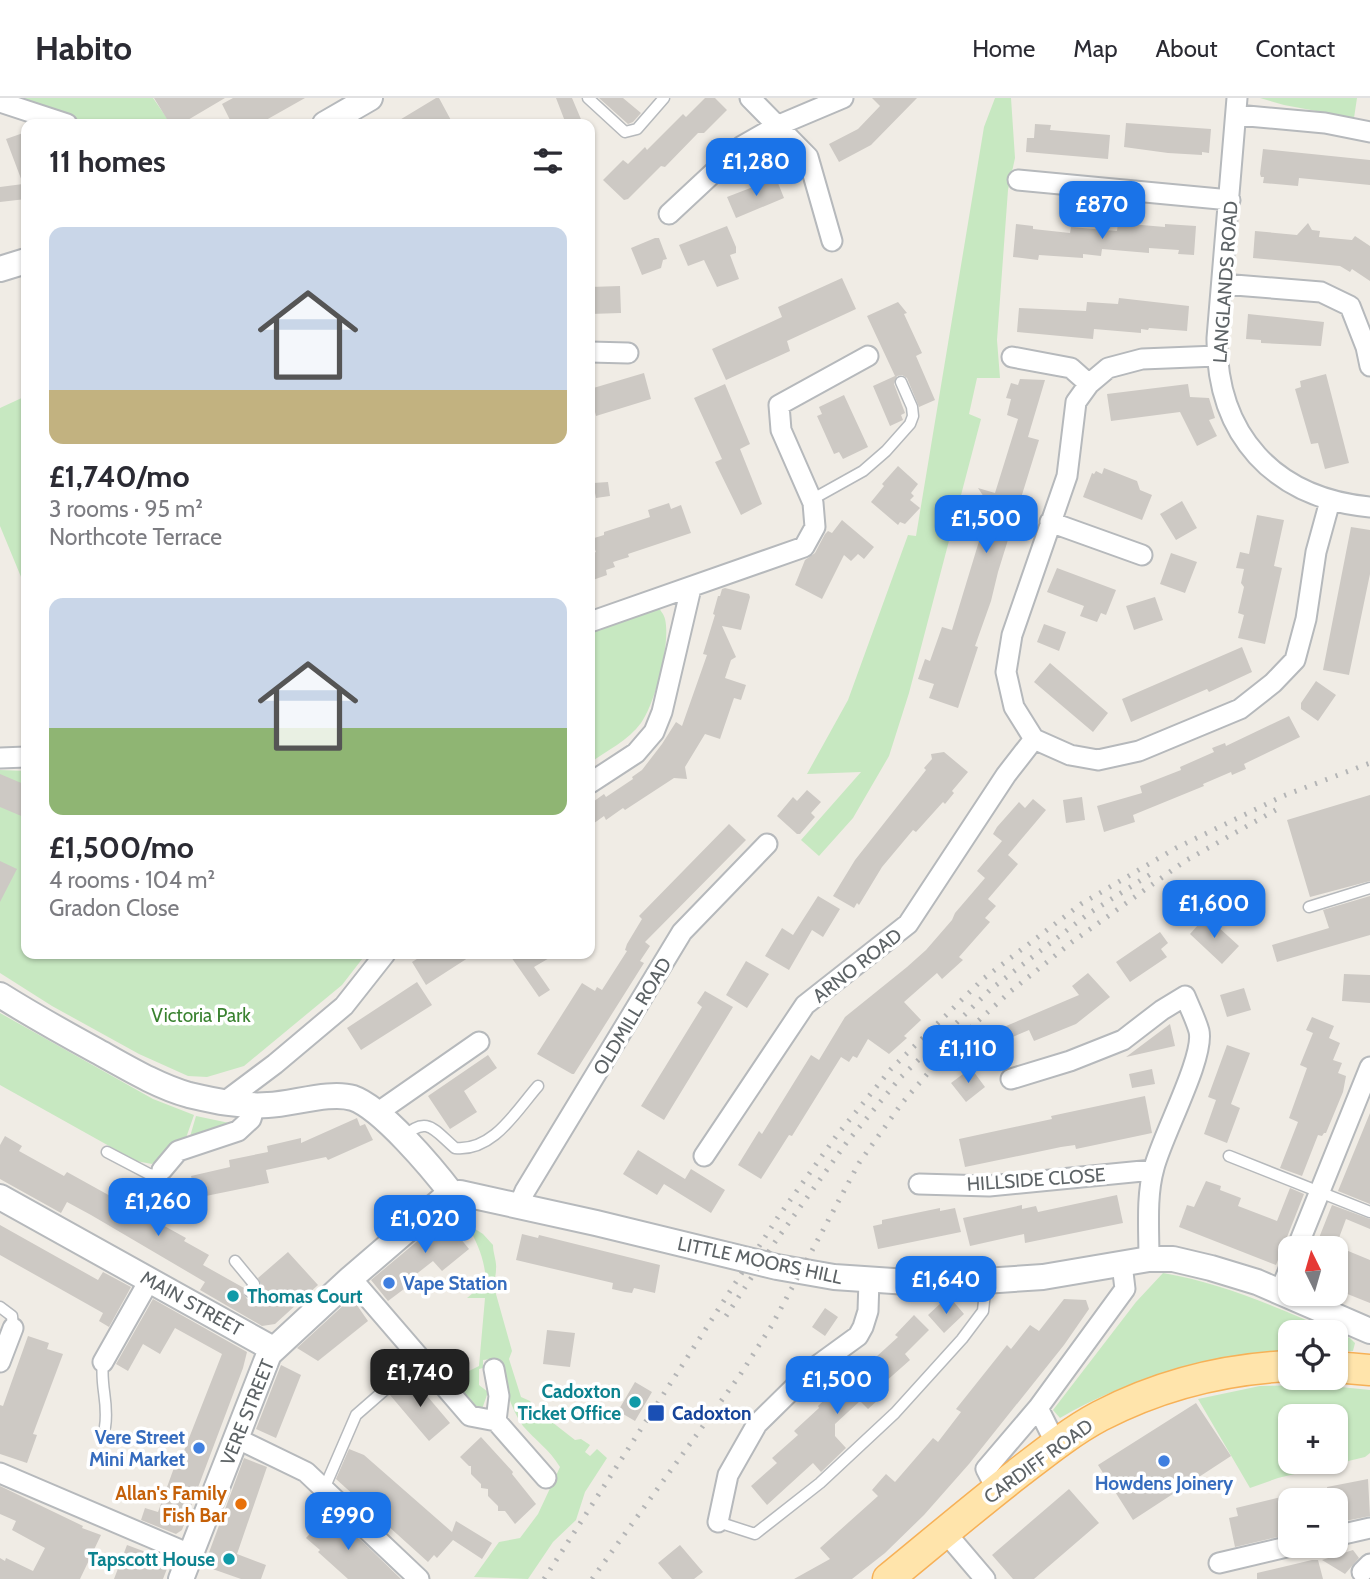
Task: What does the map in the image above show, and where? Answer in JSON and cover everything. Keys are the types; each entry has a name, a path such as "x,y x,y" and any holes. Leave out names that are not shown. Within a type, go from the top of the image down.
{"main road":[{"name":"CARDIFF ROAD","path":"888,1579 1056,1444 1098,1417 1158,1391 1229,1373 1278,1368"},
{"path":"1348,1368 1370,1370"}],"street":[{"path":"750,98 808,157 832,241"},
{"path":"669,214 741,146 779,125 843,98"},
{"path":"334,119 365,99"},
{"path":"0,102 52,119"},
{"path":"1237,107 1370,132"},
{"name":"LANGLANDS ROAD","path":"1237,107 1217,356 1227,403 1241,434 1251,448 1283,478 1313,496 1370,507"},
{"path":"1018,180 1230,200"},
{"path":"0,269 21,263"},
{"path":"1222,284 1321,292 1350,306 1366,347 1370,366"},
{"path":"595,352 628,353"},
{"path":"595,620 804,547 815,527 811,500 782,429 779,405 868,356"},
{"path":"1217,356 1142,359 1108,368 1089,384 1076,402 1067,476 1012,635 1006,672 1014,707 1034,739 1070,755 1098,760 1139,751 1240,709 1273,683 1295,660 1306,619 1316,552 1330,501"},
{"path":"1012,357 1071,368 1089,384"},
{"path":"1050,522 1142,555"},
{"path":"595,780 636,753 654,732 662,712 691,588"},
{"name":"ARNO ROAD","path":"704,1156 805,1005 908,925 1006,775 1034,739"},
{"path":"0,758 21,757"},
{"name":"OLDMILL ROAD","path":"519,1205 682,932 767,844"},
{"path":"223,1102 275,1064 344,1006 381,959"},
{"path":"0,995 149,1079 174,1090 223,1102 255,1105 351,1097 377,1113 430,1165 452,1194"},
{"path":"1010,1079 1070,1061 1123,1040 1185,996 1200,1033 1198,1054 1165,1133 1153,1170 1149,1259"},
{"path":"377,1113 480,1042"},
{"path":"1302,1236 1370,1067"},
{"path":"162,1170 178,1151 238,1131 251,1119 255,1105"},
{"name":"HILLSIDE CLOSE","path":"919,1184 989,1185 1153,1170"},
{"name":"LITTLE MOORS HILL","path":"452,1194 519,1205 777,1267 834,1277 908,1282 987,1281 1043,1277 1149,1259 1173,1259 1211,1268 1278,1290"},
{"name":"VERE STREET","path":"189,1572 265,1360 351,1278 452,1194"},
{"name":"MAIN STREET","path":"0,1197 150,1279 234,1319 274,1349"},
{"path":"997,1490 986,1469 1038,1408 1125,1289 1122,1264"},
{"path":"351,1278 470,1416 496,1421 546,1478"},
{"path":"103,1362 150,1279"},
{"path":"718,1522 727,1475 757,1423 814,1368 858,1336 868,1311 869,1280"},
{"name":"LITTLE MOORS HILL","path":"1314,1306 1370,1331"},
{"path":"0,1362 13,1328"},
{"path":"495,1369 499,1396 496,1421"},
{"path":"1038,1408 1056,1444"},
{"path":"236,1438 306,1472 428,1578"},
{"path":"0,1474 189,1572"},
{"path":"1348,1533 1370,1528"},
{"path":"946,1532 985,1579"},
{"path":"1220,1563 1278,1549"}],"lane":[{"path":"588,98 625,132 637,129 664,98"},
{"path":"811,500 863,471 886,451 910,424 912,407 901,382"},
{"path":"1309,907 1370,888"},
{"path":"402,1138 414,1126 422,1125 430,1126 455,1148 476,1147 498,1132 538,1086"},
{"path":"107,1152 149,1174 153,1175 162,1170"},
{"path":"1229,1156 1370,1213"},
{"path":"235,1261 254,1284 250,1292"},
{"path":"718,1522 755,1534 820,1483 895,1413 962,1339 982,1311 987,1281"},
{"path":"0,1307 12,1316 13,1328"},
{"path":"324,1489 356,1415 419,1360"},
{"path":"103,1362 101,1382 106,1397 105,1427"}],"green space":[{"path":"4,98 153,98 168,119 69,119"},
{"path":"995,98 1011,98 1015,158 1008,190 997,340 1000,378 977,378 969,414 981,419 909,693 889,756 853,818 819,856 801,840 861,772 807,774 848,700 908,535 916,536 984,127"},
{"path":"1260,98 1357,98 1354,118"},
{"path":"21,398 21,577 0,526 0,408"},
{"path":"657,606 665,619 666,643 652,702 641,723 624,740 595,760 595,623"},
{"name":"Victoria Park","path":"0,770 21,771 21,959 362,959 342,985 244,1066 207,1077 188,1076 139,1054 52,1006 0,973"},
{"path":"0,1013 153,1099 194,1115 186,1138 171,1145 152,1164 136,1161 0,1085"},
{"path":"196,1116 234,1124 189,1140"},
{"path":"475,1229 493,1245 496,1266 494,1287 512,1351 509,1359 521,1397 530,1401 534,1408 575,1440 581,1439 590,1445 585,1452 590,1456 597,1449 607,1458 585,1492 576,1520 553,1542 528,1579 474,1577 499,1542 520,1538 538,1514 560,1467 523,1426 509,1399 500,1370 494,1367 492,1359 483,1360 483,1368 479,1369 479,1385 488,1392 481,1412 477,1412 456,1381 459,1376 479,1366 485,1298 467,1298 486,1282 482,1256 471,1232"},
{"path":"1163,1273 1229,1290 1306,1320 1278,1320 1278,1351 1229,1358 1171,1371 1114,1391 1060,1418 1053,1410 1136,1302"},
{"path":"1348,1337 1355,1343 1353,1351 1348,1351"},
{"path":"1260,1386 1278,1386 1278,1390 1348,1390 1348,1388 1370,1390 1370,1453 1348,1461 1348,1404 1278,1404 1278,1474 1295,1474 1250,1488 1198,1399"}],"building":[{"path":"154,98 225,98 189,119 167,119"},
{"path":"233,98 305,98 268,119 230,119 222,104"},
{"path":"439,98 450,119 401,119"},
{"path":"556,98 572,98 581,119 564,119"},
{"path":"599,98 623,98 641,113 628,124"},
{"path":"705,98 715,98 727,110 704,133 698,133 665,167 661,166 628,199 624,200 603,180 623,160 628,164 645,147 647,150 683,114 686,117"},
{"path":"872,98 917,98 871,145 839,162 829,144 858,129 880,106"},
{"path":"1126,123 1211,129 1209,153 1168,153 1124,147"},
{"path":"1035,124 1051,125 1050,130 1110,135 1108,159 1026,152 1027,138 1034,138"},
{"path":"21,134 21,179 6,139"},
{"path":"1263,149 1370,160 1370,185 1299,178 1298,186 1263,183 1264,177 1260,174"},
{"path":"776,178 784,198 736,218 727,197"},
{"path":"21,184 21,200 0,202 0,187"},
{"path":"1118,223 1165,227 1165,224 1196,226 1194,255 1178,254 1179,250 1149,248 1149,253 1102,249 1101,256 1083,254 1083,258 1039,255 1038,260 1013,257 1016,224 1033,226 1033,229 1070,233 1071,227 1117,231"},
{"path":"1308,223 1312,230 1320,231 1319,237 1352,240 1355,236 1370,246 1370,281 1352,269 1350,272 1340,266 1253,258 1255,231 1297,235"},
{"path":"727,226 736,247 736,253 730,255 739,279 717,287 704,260 688,266 679,245"},
{"path":"659,238 667,259 663,260 661,268 642,275 631,248"},
{"path":"842,278 856,309 787,341 790,351 726,380 712,349 782,317 778,307"},
{"path":"620,286 621,313 595,314 595,287"},
{"path":"1119,298 1189,306 1187,331 1149,328 1141,329 1141,333 1094,329 1093,339 1017,332 1019,308 1086,311 1087,302 1118,304"},
{"path":"898,302 907,313 904,314 922,353 916,356 935,400 919,407 907,378 897,376 894,384 905,413 901,415 903,420 890,426 873,386 895,376 867,316"},
{"path":"1248,314 1324,322 1321,346 1261,343 1261,340 1246,339"},
{"path":"644,373 651,399 596,416 595,388"},
{"path":"1326,374 1349,463 1325,469 1318,443 1311,444 1295,389 1301,387 1300,381"},
{"path":"1020,379 1045,380 1028,437 1039,440 958,708 929,698 934,684 918,679 925,659 930,661 942,627 952,630 980,538 974,537 979,521 1006,530 978,488 995,493 1018,419 1007,415 1011,399 1006,398 1011,383 1018,385"},
{"path":"725,384 750,444 740,449 762,504 741,515 715,462 722,459 694,398"},
{"path":"1188,384 1190,397 1209,398 1215,418 1209,420 1217,436 1197,446 1180,412 1111,421 1107,394"},
{"path":"844,395 868,447 843,459 839,452 834,454 817,416 822,414 819,407"},
{"path":"898,466 918,484 911,493 914,496 910,500 920,508 905,524 900,522 898,525 871,502"},
{"path":"1104,468 1137,481 1140,490 1152,495 1142,520 1083,497 1092,473 1096,471 1102,474"},
{"path":"608,482 610,496 596,498 595,483"},
{"path":"1182,501 1197,528 1176,540 1160,514"},
{"path":"669,503 671,509 681,505 691,533 628,554 629,557 613,562 615,567 606,570 607,575 595,579 595,538 604,535 604,532 650,517 648,510"},
{"path":"1257,515 1284,520 1274,566 1282,568 1265,644 1238,638 1244,615 1238,613 1244,587 1241,583 1244,569 1236,568 1240,552 1249,554"},
{"path":"842,520 874,547 864,559 858,554 851,561 844,555 822,599 795,585 805,560 815,553 825,534 828,531 832,533"},
{"path":"1351,527 1370,530 1370,574 1349,675 1323,670"},
{"path":"1171,553 1197,562 1185,593 1160,584"},
{"path":"1057,568 1116,590 1106,615 1101,613 1097,622 1080,616 1084,606 1047,592"},
{"path":"722,589 749,594 750,597 741,630 722,626 736,657 731,660 725,678 746,685 741,700 734,698 720,739 705,734 685,767 687,779 674,778 625,810 623,808 606,820 604,816 595,822 595,800 604,794 606,797 633,779 676,722 682,726 707,655 703,654"},
{"path":"1155,597 1163,620 1134,630 1126,606"},
{"path":"1044,624 1066,632 1059,651 1037,642"},
{"path":"1242,647 1252,672 1131,722 1122,699"},
{"path":"1050,663 1108,713 1093,732 1034,682"},
{"path":"1316,681 1336,695 1318,721 1301,709 1301,703"},
{"path":"1289,716 1300,737 1244,764 1246,769 1232,775 1231,772 1133,815 1135,822 1104,832 1097,806 1142,793 1140,786 1181,770 1180,767 1214,752 1212,748 1225,743 1226,746"},
{"path":"944,752 968,772 952,791 954,793 916,832 913,830 882,867 859,905 857,903 854,908 833,896 855,860 926,770 924,768 932,759 931,754"},
{"path":"0,774 21,783 21,816 0,807"},
{"path":"807,790 821,802 811,813 815,817 797,834 777,816 793,797 797,801"},
{"path":"1370,795 1370,881 1310,897 1287,820"},
{"path":"1082,797 1085,820 1066,823 1063,800"},
{"path":"1033,799 1046,810 1008,855 1018,864 988,899 996,906 985,918 990,922 959,957 963,960 942,979 937,973 904,1002 921,1020 904,1036 907,1038 889,1054 868,1039 857,1058 853,1056 849,1062 841,1057 792,1136 789,1135 761,1179 738,1165 759,1131 762,1134 811,1055 819,1060 845,1017 926,950 952,920 985,878 977,871 1002,841 993,834 997,827 1019,802 1025,808"},
{"path":"729,824 746,840 645,942 650,946 640,961 644,963 574,1074 537,1054 582,983 595,991 597,987 602,990 627,951 627,944 642,919 639,916"},
{"path":"0,861 17,869 0,902"},
{"path":"818,896 840,909 823,937 812,930 789,970 765,956 782,928 793,935"},
{"path":"1370,896 1370,935 1277,962 1272,945 1329,928 1323,910"},
{"path":"1206,916 1239,946 1222,964 1190,934"},
{"path":"1160,932 1168,943 1161,949 1167,957 1130,982 1116,962"},
{"path":"417,959 466,959 426,985 412,962"},
{"path":"512,959 548,959 534,967 550,990 539,997"},
{"path":"746,961 769,974 747,1008 726,995"},
{"path":"1088,973 1110,997 1076,1024 1034,1041 1029,1030 1003,1041 999,1029 1079,995 1072,986"},
{"path":"1344,974 1370,975 1370,1003 1342,1001"},
{"path":"417,982 432,1005 361,1050 347,1028"},
{"path":"1244,988 1251,1010 1227,1017 1220,995"},
{"path":"705,991 733,1007 664,1120 641,1106 702,1007 697,1003"},
{"path":"1312,1017 1334,1026 1329,1038 1340,1043 1333,1060 1342,1063 1338,1073 1346,1076 1343,1092 1326,1133 1318,1135 1302,1176 1280,1168 1298,1122 1289,1118 1307,1068 1300,1065 1313,1033 1306,1030"},
{"path":"1170,1024 1175,1046 1126,1057"},
{"path":"1227,1045 1250,1053 1231,1104 1240,1108 1227,1143 1204,1134 1216,1100 1208,1097"},
{"path":"488,1055 497,1068 464,1091 477,1112 450,1129 428,1096"},
{"path":"971,1068 985,1087 966,1102 951,1083"},
{"path":"1152,1069 1155,1084 1132,1088 1129,1074"},
{"path":"1145,1096 1152,1133 1076,1149 1075,1145 1061,1147 965,1167 959,1139"},
{"path":"1370,1113 1370,1204 1338,1191"},
{"path":"357,1118 360,1126 365,1124 373,1140 328,1160 326,1157 266,1170 269,1183 196,1198 191,1176 230,1167 229,1160 268,1152 267,1146 301,1138 301,1143"},
{"path":"5,1136 22,1146 19,1151 64,1176 67,1172 186,1238 184,1241 209,1255 203,1265 244,1288 243,1293 247,1299 257,1295 261,1284 258,1278 288,1252 318,1285 275,1324 262,1326 200,1290 205,1282 91,1215 67,1202 61,1213 0,1179 0,1145"},
{"path":"638,1150 685,1179 691,1169 725,1190 711,1213 664,1184 657,1195 623,1174"},
{"path":"1206,1181 1241,1198 1238,1206 1277,1221 1290,1188 1304,1194 1287,1236 1278,1236 1276,1265 1179,1227 1187,1205 1194,1207"},
{"path":"1117,1195 1123,1223 1025,1243 1024,1234 970,1246 963,1218 1022,1205 1022,1209 1036,1206 1038,1212"},
{"path":"1332,1205 1370,1219 1370,1229 1346,1219 1340,1236 1320,1236"},
{"path":"457,1208 471,1223 465,1228 468,1231 460,1238 469,1249 442,1271 433,1261 405,1283 408,1286 388,1301 371,1280"},
{"path":"940,1208 940,1211 955,1208 961,1232 878,1249 873,1226 882,1224 882,1220"},
{"path":"0,1225 98,1280 103,1272 131,1287 109,1327 99,1321 103,1313 0,1255"},
{"path":"522,1234 538,1238 539,1235 660,1265 655,1293 634,1288 632,1293 612,1289 613,1283 516,1260"},
{"path":"1348,1251 1370,1260 1370,1303 1348,1294"},
{"path":"153,1299 247,1352 182,1530 176,1534 141,1520 145,1508 158,1512 222,1354 175,1328 160,1354 143,1344 128,1371 116,1364"},
{"path":"1064,1299 1086,1300 1089,1309 1064,1345 969,1464 924,1515 885,1553 852,1579 794,1579 830,1559 820,1548 878,1496 872,1490 886,1474 895,1482 933,1438 938,1442 961,1412 956,1409 1007,1345 1011,1349 1030,1325 1039,1331"},
{"path":"348,1301 354,1301 368,1321 318,1361 297,1348"},
{"path":"953,1301 964,1314 944,1333 928,1315 942,1302 946,1307"},
{"path":"825,1308 838,1317 825,1336 812,1327"},
{"path":"914,1315 929,1330 905,1354 910,1360 884,1383 889,1390 868,1409 860,1401 835,1424 835,1436 846,1448 821,1472 813,1463 767,1505 751,1486 777,1463 772,1458 798,1435 794,1431 819,1408 818,1406 839,1386 841,1389 898,1337 895,1335"},
{"path":"547,1330 575,1333 570,1367 543,1364"},
{"path":"28,1336 49,1343 47,1349 63,1354 33,1434 37,1435 27,1463 0,1454 0,1405 3,1406"},
{"path":"281,1365 301,1375 276,1438 256,1429"},
{"path":"411,1377 450,1423 429,1441 390,1395"},
{"name":"Cadoxton Ticket Office","path":"635,1382 652,1392 635,1421 618,1411"},
{"name":"Howdens Joinery","path":"1196,1403 1231,1456 1133,1520 1098,1465"},
{"path":"481,1437 513,1472 536,1504 515,1524 505,1511 498,1511 498,1506 488,1496 488,1489 481,1488 481,1484 471,1474 471,1466 460,1457"},
{"path":"349,1449 364,1455 452,1532 456,1521 492,1543 482,1559 453,1540 437,1558 434,1555 428,1562 336,1479"},
{"path":"244,1458 267,1467 237,1554 266,1565 261,1579 241,1579 204,1566"},
{"path":"1368,1479 1370,1516 1348,1520 1348,1488 1327,1487"},
{"path":"0,1486 101,1535 80,1579 0,1579 0,1558 5,1561 6,1558 33,1571 45,1548 12,1530 16,1521 0,1514"},
{"path":"1069,1489 1099,1523 1034,1579 1013,1579 992,1555"},
{"path":"1278,1498 1278,1537 1235,1547 1229,1518 1238,1516 1236,1508"},
{"path":"329,1513 401,1579 348,1579 318,1552 320,1550 306,1538"},
{"path":"127,1545 170,1561 163,1579 114,1579"},
{"path":"680,1545 703,1572 694,1579 672,1579 658,1563"},
{"path":"1353,1550 1359,1558 1345,1574 1322,1560 1348,1558 1348,1552"},
{"path":"1318,1560 1323,1579 1257,1579 1257,1573"}],"railway":[{"path":"544,1579 778,1217 837,1135 891,1069 983,979 1081,904 1176,848 1283,796 1370,763"},
{"path":"592,1579 740,1375 772,1325 859,1163 902,1103 957,1040 1011,991 1072,942 1185,861 1281,807"},
{"path":"726,1316 847,1142 900,1078 991,989 1088,914 1157,870"}],"place":[{"name":"Vape Station","path":"389,1283"},
{"name":"Thomas Court","path":"233,1296"},
{"name":"Cadoxton Ticket Office","path":"635,1402"},
{"name":"Cadoxton","path":"656,1413"},
{"name":"Vere Street Mini Market","path":"199,1448"},
{"name":"Howdens Joinery","path":"1164,1461"},
{"name":"Allan's Family Fish Bar","path":"241,1504"},
{"name":"Tapscott House","path":"229,1559"}]}
